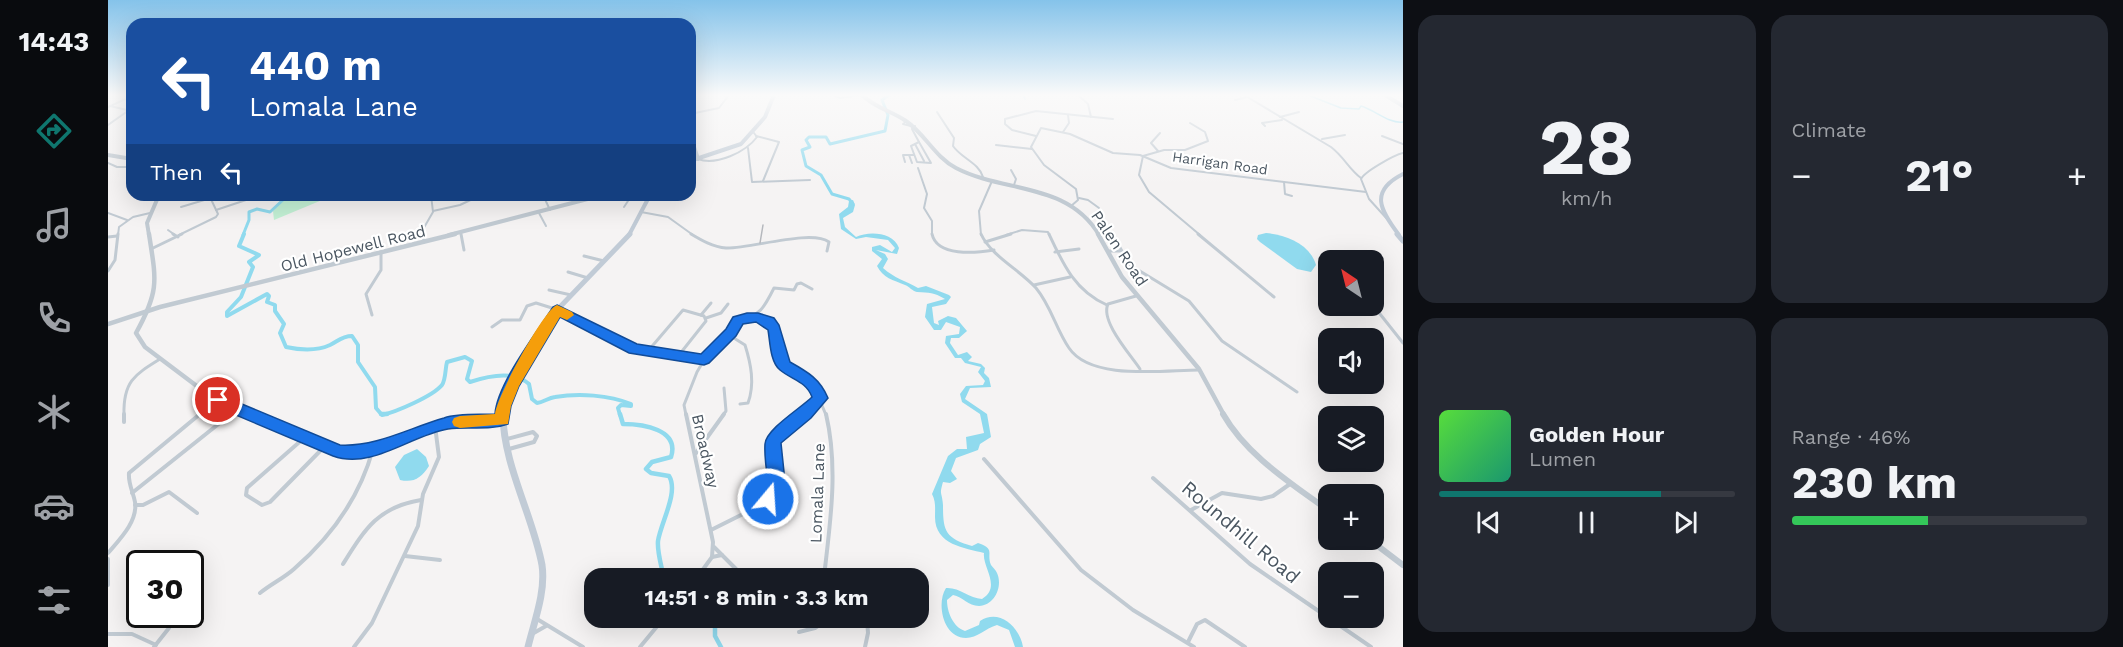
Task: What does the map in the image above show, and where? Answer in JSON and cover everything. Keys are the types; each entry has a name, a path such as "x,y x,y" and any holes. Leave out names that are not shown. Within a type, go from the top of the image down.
{"main road":[{"path":"698,159 738,147 755,135 760,125"},
{"path":"1403,174 1391,180 1381,190 1380,201 1388,220 1403,241"},
{"path":"528,647 536,618 543,567 502,420 503,406 513,382 557,310 628,236 647,201"}],"street":[{"path":"946,125 954,138 953,146 957,152 981,170 982,177"},
{"path":"1006,125 1036,136 1030,144 1044,165 1074,186 1078,198 1077,202 1071,206"},
{"path":"1063,132 1068,125"},
{"path":"1194,125 1205,132 1209,141 1183,151 1158,151 1143,156 1137,172 1143,186 1274,297"},
{"path":"1293,125 1344,156 1351,170 1361,178 1376,211 1388,220"},
{"path":"914,127 931,163 918,163 911,146 920,142"},
{"name":"Palen Road","path":"914,127 936,153 951,165 982,177 1050,196 1071,206 1087,218 1123,280 1199,369 1216,402 1240,438 1318,503"},
{"name":"Harrigan Road","path":"1036,136 1043,128 1063,132 1113,153 1143,156 1171,168 1366,192"},
{"path":"1158,151 1151,143 1160,133"},
{"path":"763,182 779,142 755,135 748,148 751,181 763,182 810,180"},
{"path":"1320,140 1345,135"},
{"path":"1382,136 1403,144"},
{"path":"915,144 924,161"},
{"path":"996,145 1032,149"},
{"path":"696,153 698,159 702,161 748,148"},
{"path":"1361,178 1365,172 1377,168 1390,155 1403,153"},
{"path":"905,162 903,155 914,155"},
{"path":"909,155 912,163"},
{"path":"109,156 126,158"},
{"path":"108,163 117,167 126,167"},
{"path":"918,168 927,194 924,208 931,219 932,236 936,242 947,248 971,253 994,250"},
{"path":"1011,170 1016,179 1014,185"},
{"path":"992,179 979,210 980,232 985,242 1034,285 1077,358 1091,366 1199,369"},
{"path":"1284,182 1285,194 1292,196"},
{"path":"1078,198 1088,200 1100,208"},
{"path":"156,201 147,223 157,279 148,311 136,333 145,347 216,400 348,453 373,449 452,422 502,420"},
{"path":"182,207 199,201"},
{"path":"151,249 214,219 218,215 212,201"},
{"path":"216,210 243,201"},
{"path":"424,242 422,231 433,211 432,201"},
{"path":"433,211 468,201"},
{"path":"546,201 550,210"},
{"name":"Old Hopewell Road","path":"108,324 148,311 582,201"},
{"path":"624,207 628,201"},
{"path":"641,212 668,217 678,226 717,247 725,248 813,237 829,242 827,251"},
{"path":"108,213 127,220"},
{"path":"108,271 114,262 119,227 127,220 150,213"},
{"path":"539,213 546,226"},
{"path":"168,230 178,237"},
{"path":"985,242 1022,230 1045,231 1049,234 1055,252 1070,277 1092,299 1107,305 1136,296"},
{"path":"461,232 465,250"},
{"path":"108,237 117,236"},
{"path":"1115,239 1130,265 1176,292 1196,308 1227,344 1297,392"},
{"path":"1055,252 1078,249"},
{"path":"1108,251 1122,251"},
{"path":"372,315 366,294 381,270 381,253"},
{"path":"584,256 604,261"},
{"path":"568,272 588,278"},
{"path":"1034,285 1070,277"},
{"name":"Broadway","path":"704,568 712,557 714,548 696,453 684,405 704,360 729,335 739,320 755,317 766,304 775,287 794,290 797,284 801,283 812,289"},
{"path":"549,290 571,295"},
{"path":"492,327 502,320 520,320 527,306 532,303 544,304 634,349 704,360"},
{"path":"702,315 711,303"},
{"path":"679,355 706,318 721,313 728,304"},
{"path":"1107,305 1104,309 1107,321 1140,369"},
{"path":"648,351 683,310 706,318"},
{"path":"1382,316 1403,343"},
{"name":"Lomala Lane","path":"755,317 773,325 782,362 788,369 808,380 816,388 820,398 834,450 826,568"},
{"path":"729,335 745,345 749,365 752,394 747,403 740,404"},
{"path":"124,422 125,388 135,375 160,359"},
{"path":"696,453 726,411 724,388"},
{"path":"711,530 751,510 776,492 773,442 778,434 806,413 820,398"},
{"path":"108,553 127,529 135,505 128,477 132,469 216,400"},
{"path":"132,493 238,408"},
{"path":"354,647 372,622 418,526 422,500 439,457 435,426"},
{"path":"507,439 533,432 537,436 534,442 509,448"},
{"path":"306,437 247,488 246,495 262,505 266,504 326,446"},
{"path":"260,592 294,569 320,543 357,493 373,449"},
{"path":"984,459 1082,570 1133,610 1194,647"},
{"name":"Roundhill Road","path":"1152,478 1271,581 1371,647"},
{"path":"1191,510 1218,494 1231,492 1257,499 1268,498 1292,483"},
{"path":"135,505 143,505 169,492 191,506 197,513"},
{"path":"343,564 373,519 394,506 422,500"},
{"path":"714,548 735,568"},
{"path":"1383,550 1403,565"},
{"path":"712,557 722,555"},
{"path":"405,556 440,560"},
{"path":"108,559 108,585"},
{"path":"536,618 583,647"},
{"path":"1188,642 1197,624 1205,621 1245,647"},
{"path":"532,634 546,626"},
{"path":"108,634 135,636 155,646 169,628"},
{"path":"640,647 656,628"},
{"path":"800,632 815,628"},
{"path":"865,647 868,628"}],"green space":[{"path":"282,201 320,201 274,220 273,211"}],"water":[{"path":"853,200 855,205 853,212 843,218 845,227 856,237 880,234 892,239 899,248 897,254 876,250 885,254 888,259 883,268 918,288 926,286 951,297 946,304 932,307 934,323 939,325 938,321 948,316 956,318 967,331 959,338 951,338 950,343 958,355 967,352 972,357 968,361 981,364 985,368 984,373 989,378 991,387 970,388 965,399 987,414 991,437 980,444 978,450 956,458 951,471 957,479 950,483 943,482 941,492 947,532 963,543 972,546 978,543 989,549 991,565 997,572 999,584 993,599 985,605 972,605 953,595 947,600 947,605 957,626 965,631 979,625 980,621 987,618 995,617 1008,622 1018,633 1023,647 1015,647 1009,630 997,625 966,638 952,632 944,619 942,602 946,588 982,599 990,589 990,577 984,553 952,544 940,534 936,526 935,502 932,494 948,456 957,449 967,449 966,437 984,433 980,414 962,402 960,394 966,386 983,385 985,381 978,372 981,367 965,363 961,358 955,358 945,343 946,336 959,334 960,327 946,322 941,330 934,330 925,317 927,304 945,299 934,294 915,291 882,273 877,266 882,259 872,251 872,247 880,245 892,252 895,248 888,240 866,237 856,239 841,229 839,214 848,207 849,201"},
{"path":"1266,233 1289,238 1303,246 1316,265 1311,272 1297,269 1257,239 1258,235"},
{"path":"417,449 426,457 429,466 417,479 400,480 395,467 404,455"}],"waterway":[{"path":"853,204 849,199 832,194 821,175 806,166 802,150 810,147 806,140 809,137 826,137 830,144 885,131 886,125"},
{"path":"243,235 249,220 249,212 257,209 270,212 282,201"},
{"path":"244,234 239,246 259,255 249,262 253,267 241,297 227,312 227,316 267,294 269,296 267,302 275,305 275,311 284,324 280,333 286,347 314,349 352,336 358,345 358,362 375,387 376,408 381,414"},
{"path":"386,414 431,394 442,385 447,362 465,357 472,361 467,379 470,382 493,376 516,377 529,384 532,399 537,403 555,397 584,395 631,404 631,406 621,405 618,408 620,415"},
{"path":"381,414 386,414"},
{"path":"381,414 386,414"},
{"path":"620,414 623,424 640,425 658,430 670,440 671,457 652,462 646,469 651,473 669,476 672,483 671,499 658,541 662,568"},
{"path":"715,628 715,636 721,647"}],"railway":[{"path":"760,243 763,225"}],"slow traffic":[{"path":"460,422 502,420 503,406 512,385 557,310 567,315"}],"route":[{"path":"218,400 288,428 339,452 355,453 447,423 502,420 503,406 512,385 557,310 634,349 704,360 731,333 738,321 747,317 758,318 769,322 775,328 778,350 784,366 805,377 814,385 820,398 806,413 778,434 773,442 777,491 768,499"}]}
